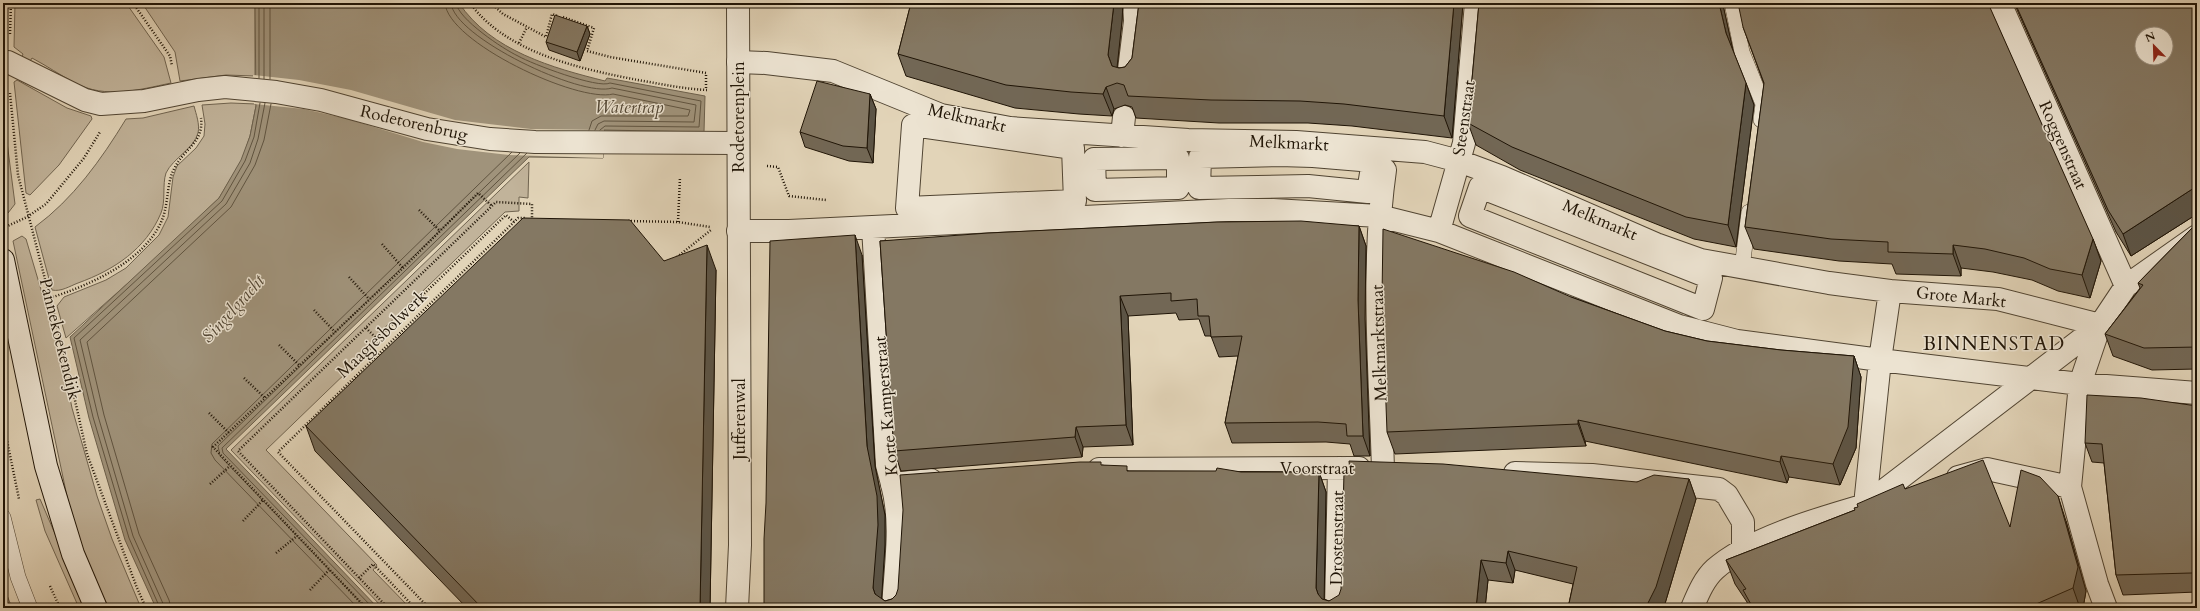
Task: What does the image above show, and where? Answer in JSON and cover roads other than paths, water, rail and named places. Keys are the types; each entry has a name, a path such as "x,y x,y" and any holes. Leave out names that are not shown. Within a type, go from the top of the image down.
{"street":[{"name":"Rodetorenplein","path":"738,3 738,231"},
{"path":"1128,78 1135,21 1134,3"},
{"name":"Steenstraat","path":"1439,231 1464,143 1476,3"},
{"name":"Roggenstraat","path":"2000,3 2126,286"},
{"name":"Rodetorenbrug","path":"8,62 85,100 101,104 144,101 198,90 225,87 276,92 321,100 404,123 456,135 527,142 738,143"},
{"name":"Melkmarkt","path":"738,62 766,63 833,72 941,114 1010,128 1123,126 1188,140 1296,142 1425,152 1459,161 1656,244 1701,260 1829,283"},
{"path":"913,125 1073,148 1075,200 907,208 913,125"},
{"name":"Melkmarktstraat","path":"1383,469 1377,272 1379,216 1388,149"},
{"path":"1313,156 1373,161 1368,192 1308,186 1200,188 1200,157 1313,156"},
{"path":"1480,187 1711,278 1703,308 1470,216 1480,187"},
{"path":"738,231 873,227 1229,210 1280,210 1379,216 1439,231 1679,326 1737,341 2030,379 2197,393"},
{"name":"Korte Kamperstraat","path":"873,227 887,461 897,501 898,518 893,608"},
{"name":"Jufferenwal","path":"737,608 740,545 738,231"},
{"path":"2106,608 2097,584 2070,486 2080,384 2100,325 2126,286 2197,236"},
{"path":"3,260 46,466 73,554 96,608"},
{"name":"Grote Markt","path":"1829,283 1890,291 1998,299 2100,325"},
{"path":"1865,505 1880,360 1890,291"},
{"path":"1865,505 2100,325"},
{"name":"Voorstraat","path":"1079,469 1349,468 1406,470"},
{"name":"Drostenstraat","path":"1336,608 1349,468"},
{"path":"1942,482 1987,469 2070,486"},
{"path":"1491,472 1592,475 1719,489 1727,495 1743,522 1743,550"},
{"path":"892,484 952,478"},
{"path":"1696,605 1706,580 1715,569 1743,550 1819,519 1919,489"}],"lane":[{"path":"1732,3 1742,52 1762,104 1759,136"},
{"path":"1742,268 1751,199"},
{"path":"3,517 18,577 30,608"}],"water":[{"path":"255,3 459,3 472,20 488,34 524,55 544,63 605,81 607,78 705,96 704,132 604,130 603,158 529,157 226,449 378,608 156,608 125,540 89,418 70,337 219,198 241,160 250,136 256,106"}],"district":[{"name":"BINNENSTAD","path":"1994,344"}],"water label":[{"name":"Watertrap","path":"629,107"},
{"name":"Singelgracht","path":"233,309"}]}
